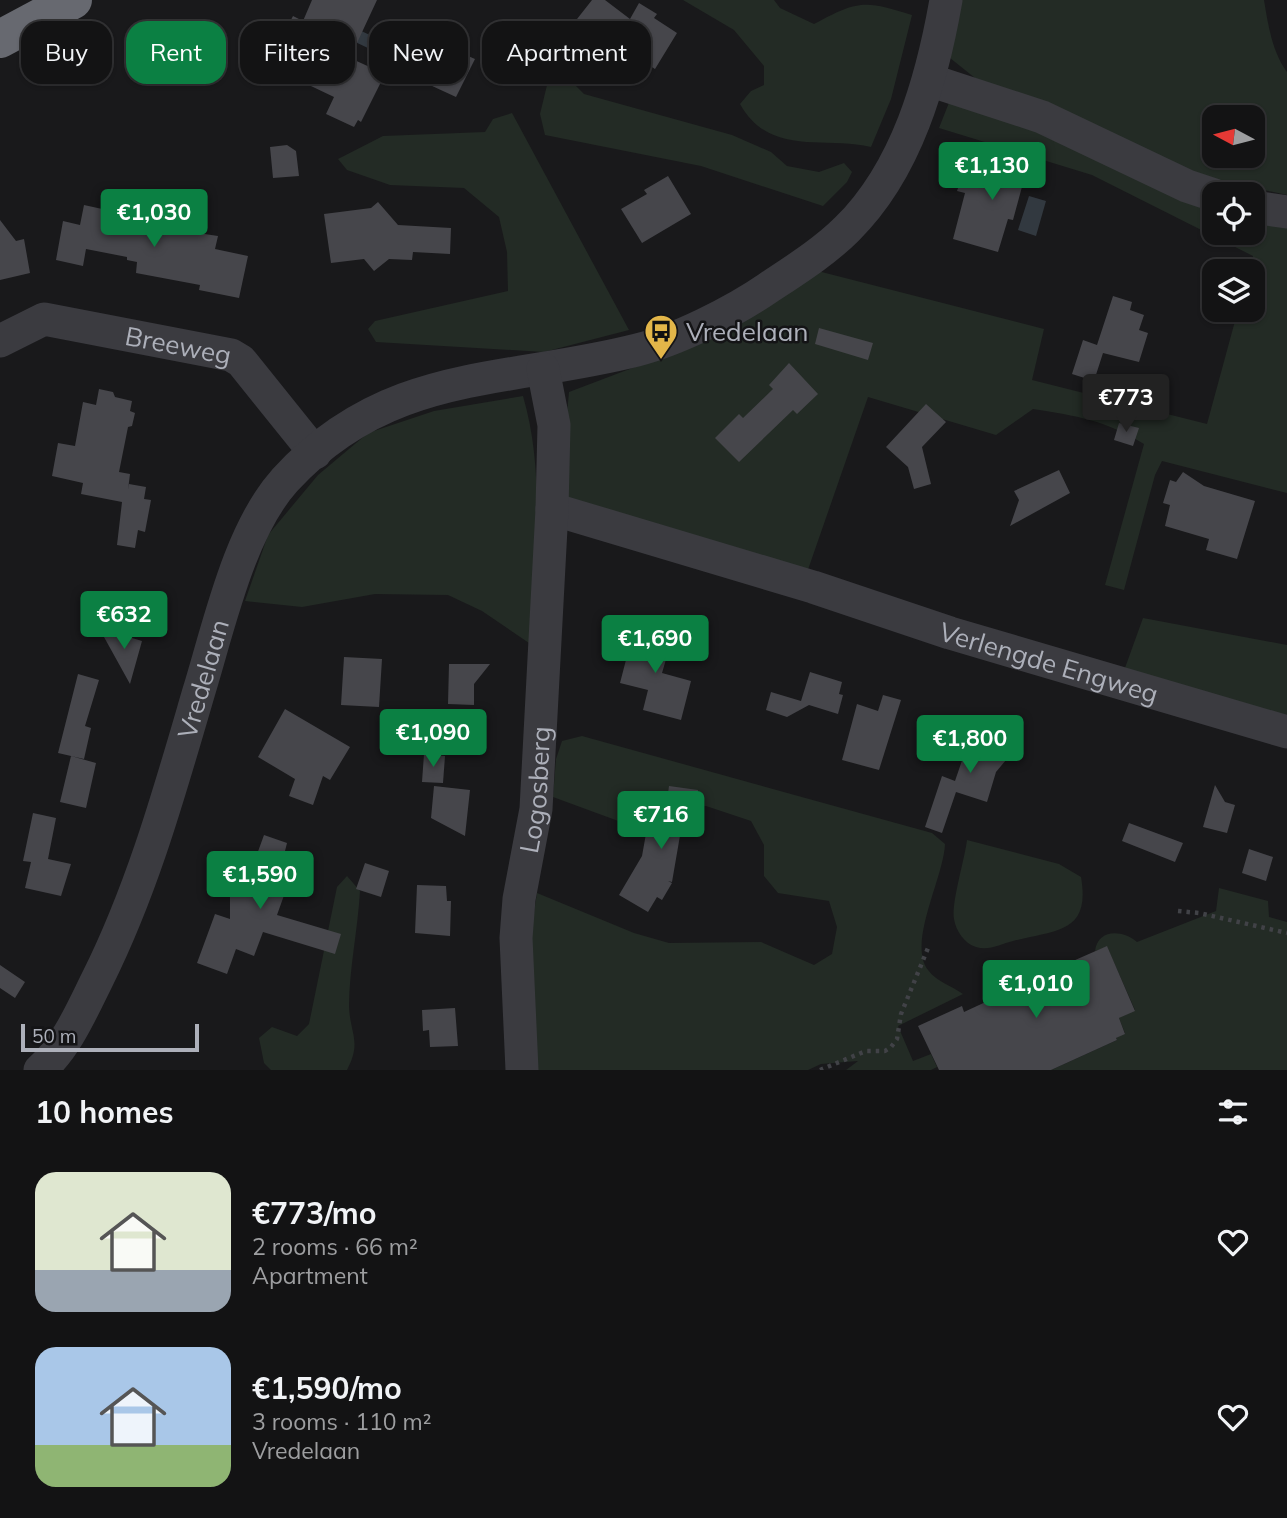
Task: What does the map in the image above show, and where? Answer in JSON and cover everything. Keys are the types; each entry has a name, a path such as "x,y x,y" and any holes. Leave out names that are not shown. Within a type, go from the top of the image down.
{"highway":[{"path":"0,39 74,0"}],"street":[{"name":"Vredelaan","path":"40,1070 79,1016 124,923 151,851 216,636 255,527 284,481 350,424 397,400 446,384 640,350 738,309 808,261 848,229 881,187 904,143 929,80 946,0"},
{"path":"929,80 1042,117 1187,187 1202,191"},
{"path":"1265,209 1287,212"},
{"name":"Breeweg","path":"0,341 44,319 231,355 241,361 315,453"},
{"name":"Logosberg","path":"522,1070 516,938 519,899 536,809 552,509 554,425 543,369"},
{"name":"Verlengde Engweg","path":"552,509 813,586 950,633 1287,732"}],"path":[{"path":"1178,911 1199,913 1287,933"},
{"path":"820,1070 866,1051 885,1051 891,1047 897,1039 901,1014 928,948"}],"shaded area":[{"path":"683,0 774,0 780,8 814,24 841,10 862,5 883,7 912,15 891,99 871,147 798,141 766,132 752,121 740,104 751,91 764,85 764,66 734,30"},
{"path":"951,0 1264,0 1274,47 1287,72 1287,195 1265,190 1265,182 1228,182 1205,177 980,82 940,50"},
{"path":"357,29 369,35 369,49 355,42"},
{"path":"547,84 574,84 584,94 732,135 771,152 787,166 819,172 844,163 852,172 847,182 823,206 701,166 545,135 540,114"},
{"path":"952,95 1202,196 1202,230 1092,175 939,128"},
{"path":"512,113 629,330 544,352 376,342 368,329 375,321 508,291 507,252 499,217 464,188 390,185 347,170 338,159 383,136 485,132 493,119"},
{"path":"1029,196 1046,201 1036,236 1018,230"},
{"path":"1265,214 1287,219 1287,493 1162,461 1155,475 1124,590 1105,585 1144,444 1103,424 1033,409 996,435 868,397 803,584 558,512 569,392 656,359 806,268 1044,329 1032,380 1207,424 1235,322 1265,322 1265,259 1252,259 1253,256 1231,245 1265,245"},
{"path":"523,396 530,426 537,487 536,550 529,643 482,611 448,595 375,594 302,607 245,601 268,535 318,475 368,433 434,411"},
{"path":"1143,618 1287,645 1287,727 1121,679"},
{"path":"582,736 932,833 945,844 924,927 923,958 932,974 963,994 898,1026 913,1061 931,1054 937,1067 931,1070 846,1070 858,1061 821,1064 808,1070 523,1070 524,978 537,893 634,933 669,943 761,942 814,965 832,954 837,927 829,901 778,893 764,876 764,845 751,821 706,806 655,806 621,822 553,797 556,759 562,741"},
{"path":"967,840 1059,864 1081,877 1083,896 1081,909 1075,919 1056,931 990,948 976,947 968,943 961,936 954,919 956,892"},
{"path":"347,876 360,891 349,992 354,1038 351,1060 347,1070 271,1070 264,1063 259,1038 272,1027 297,1036 309,1024 337,887"},
{"path":"1219,888 1268,901 1269,917 1287,922 1287,1070 1051,1070 1117,1040 1116,1038 1125,1033 1119,1018 1135,1010 1107,947 1095,951 1101,938 1112,933 1125,935 1137,942 1216,911"}],"building":[{"path":"312,0 377,0 355,47 355,21 303,21"},
{"path":"592,0 605,0 630,19 639,3 657,14 654,18 677,33 655,69 651,66 651,21 575,21"},
{"path":"293,16 303,21 290,21"},
{"path":"468,56 475,59 468,73"},
{"path":"355,60 369,67 369,84 380,84 361,122 358,120 354,127 326,114 334,97 307,84 355,84"},
{"path":"430,84 462,84 456,97"},
{"path":"287,145 296,151 299,176 273,178 270,147"},
{"path":"1008,154 1043,167 1038,187 1023,183 1013,220 1008,219 998,252 953,239 965,193 957,191 965,168 1001,179"},
{"path":"668,176 691,214 642,243 621,209 647,194 644,190"},
{"path":"378,202 398,225 451,228 450,254 413,252 412,260 389,259 374,271 364,259 331,263 324,214 371,208"},
{"path":"84,205 116,212 116,205 153,212 151,226 218,236 215,249 248,256 239,298 199,290 200,285 136,273 137,262 127,260 127,257 86,249 83,266 56,260 63,221 80,225"},
{"path":"0,220 16,241 24,239 30,273 0,280"},
{"path":"1113,296 1132,302 1130,310 1144,315 1139,330 1148,333 1139,362 1103,353 1094,381 1072,374 1083,340 1097,345"},
{"path":"819,328 873,343 868,360 815,344"},
{"path":"789,363 818,394 797,414 793,410 739,462 715,438 739,414 743,418 773,389 769,385"},
{"path":"99,389 132,401 130,411 135,413 132,426 128,427 119,472 130,474 128,490 129,484 146,487 144,499 151,500 145,532 138,530 135,548 117,545 122,502 81,494 83,483 52,476 58,443 75,446 83,402 96,405"},
{"path":"926,404 946,422 922,447 931,484 914,489 908,467 886,447"},
{"path":"1119,423 1139,428 1133,446 1114,440"},
{"path":"1059,470 1070,493 1010,526 1019,500 1014,491"},
{"path":"1183,472 1204,486 1255,501 1237,559 1206,550 1209,539 1165,526 1170,505 1163,503 1170,480 1176,482"},
{"path":"99,628 142,641 130,684"},
{"path":"634,629 672,639 662,673 691,681 681,720 643,710 648,690 620,683"},
{"path":"344,657 382,659 379,707 341,705"},
{"path":"449,664 490,664 474,684 474,705 448,704"},
{"path":"810,672 842,682 839,694 843,695 838,714 809,705 787,717 766,710 771,692 801,701"},
{"path":"78,674 99,680 85,726 91,728 84,759 58,753"},
{"path":"883,695 901,700 879,770 842,760 857,704 878,711"},
{"path":"285,709 350,747 330,780 323,776 313,805 289,796 295,779 258,757"},
{"path":"983,723 1010,746 1002,756 1006,760 996,772 987,802 956,792 942,833 925,827 942,776 955,781 970,737"},
{"path":"424,754 445,756 443,783 422,782"},
{"path":"71,756 96,763 86,808 60,802"},
{"path":"1215,785 1225,802 1235,805 1227,833 1203,827"},
{"path":"434,786 470,790 465,836 431,818"},
{"path":"669,786 698,790 693,825 682,824 672,882 668,881 672,883 662,900 657,897 648,912 619,895 642,856 647,828 663,831"},
{"path":"33,813 56,818 48,859 71,864 61,896 25,888 31,862 23,861"},
{"path":"1129,823 1183,843 1175,862 1122,841"},
{"path":"264,835 287,843 284,855 297,859 277,915 341,934 335,954 263,932 254,956 236,949 227,974 197,963 215,914 230,919 230,868 252,868"},
{"path":"1249,849 1273,857 1266,881 1242,873"},
{"path":"365,863 389,871 381,897 356,889"},
{"path":"417,885 446,886 447,901 451,901 450,936 415,933"},
{"path":"1107,946 1135,1011 1119,1018 1125,1034 1116,1038 1117,1040 1051,1070 939,1070 918,1026 962,1006 964,1012 1018,987 1012,976 1044,962 1048,972"},
{"path":"0,965 25,982 15,998 0,988"},
{"path":"455,1008 458,1046 430,1047 429,1030 423,1031 422,1010"}],"place":[{"name":"Vredelaan","path":"661,361"}]}
